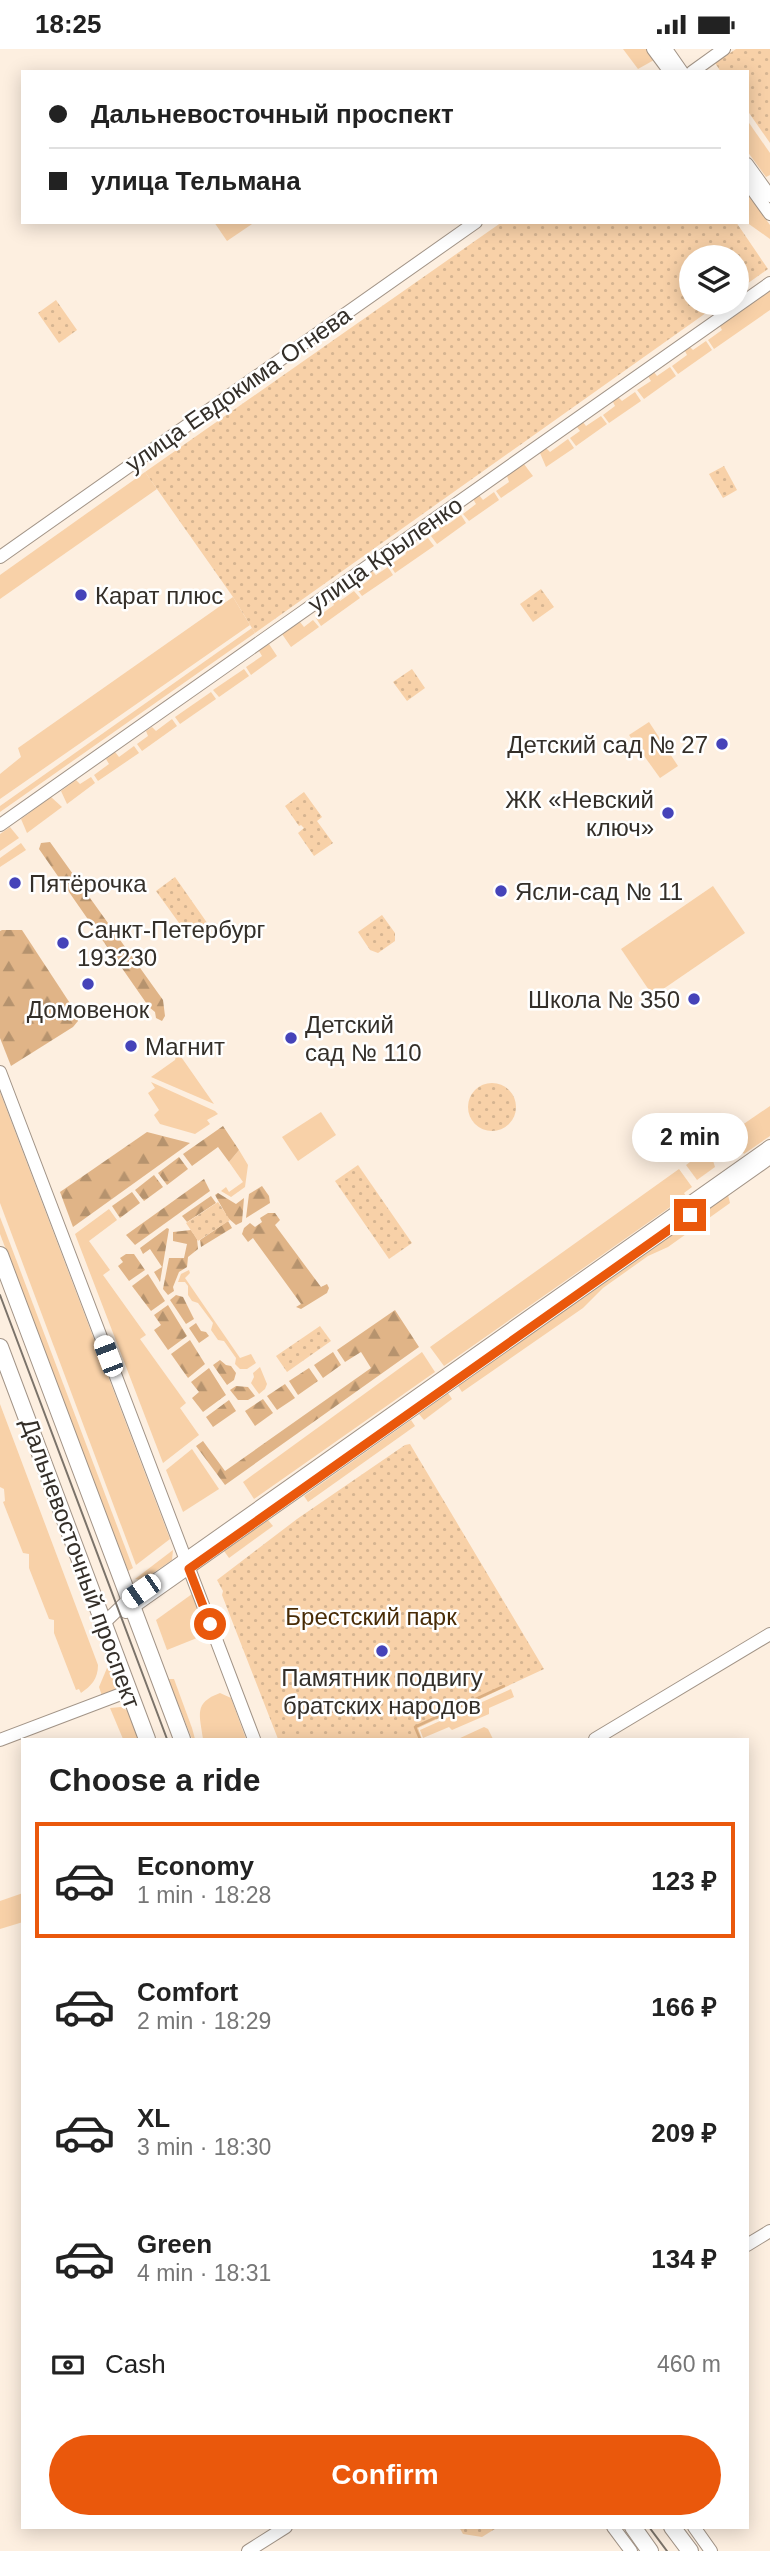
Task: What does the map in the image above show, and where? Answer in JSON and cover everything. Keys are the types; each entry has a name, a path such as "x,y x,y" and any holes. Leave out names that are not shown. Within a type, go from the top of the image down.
{"main road":[{"name":"Дальневосточный проспект","path":"0,1255 182,1738"},
{"name":"Дальневосточный проспект","path":"0,1347 147,1738"},
{"path":"634,2529 650,2551"},
{"path":"674,2529 690,2551"}],"street":[{"path":"653,49 669,70"},
{"path":"666,49 681,70"},
{"path":"695,70 724,49"},
{"path":"749,167 770,197"},
{"path":"749,185 770,214"},
{"name":"улица Евдокима Огнева","path":"0,557 473,224"},
{"name":"улица Крыленко","path":"0,825 770,283"},
{"path":"0,1072 254,1738"},
{"path":"104,1623 770,1146"},
{"path":"187,1564 770,1158"},
{"path":"597,1738 770,1633"},
{"path":"0,1740 129,1691"},
{"path":"749,2244 770,2231"},
{"path":"248,2551 283,2529"},
{"path":"614,2529 631,2551"},
{"path":"695,2529 711,2551"}],"green space":[{"path":"623,49 647,49 654,60 638,69"},
{"path":"736,49 770,49 770,143 749,113 749,70 720,70 715,63"},
{"path":"749,123 770,153 770,175 766,177 749,154"},
{"path":"749,196 770,225 770,239 749,224"},
{"path":"215,224 252,224 227,241"},
{"path":"499,224 737,224 768,269 749,282 749,245 679,245 679,315 703,315 255,633 233,597 145,472"},
{"path":"770,291 770,310 714,349 708,340 722,330 720,326 736,315 749,315 749,306"},
{"path":"56,300 77,330 59,343 38,313"},
{"path":"706,341 712,350 678,374 672,366 687,355 685,351 690,347 693,350"},
{"path":"670,367 676,376 644,399 637,390 651,381 648,376 654,372 657,376"},
{"path":"635,392 641,401 609,423 603,415 615,406 613,402 618,397 622,401"},
{"path":"601,416 607,424 576,446 570,438 580,431 577,427 583,422 586,426"},
{"path":"568,439 574,448 546,467 540,453 546,448 550,452"},
{"path":"524,464 533,476 501,498 496,491 509,482 507,476"},
{"path":"724,466 737,490 723,498 709,474"},
{"path":"145,472 157,489 0,599 0,575"},
{"path":"494,492 499,500 469,521 463,514 476,504 473,499 479,495 483,500"},
{"path":"461,515 466,523 437,544 431,536 440,530 437,525 443,521 447,525"},
{"path":"428,538 434,546 395,573 390,565 406,554 402,549 408,546 411,550"},
{"path":"388,567 393,575 362,596 357,589 370,579 367,574 372,571 376,575"},
{"path":"541,589 554,607 533,622 520,604"},
{"path":"354,591 360,598 321,626 316,618 334,605 331,600 336,596 340,601"},
{"path":"233,597 250,625 0,799 0,774 21,757 18,748"},
{"path":"313,620 319,627 291,647 282,634 300,622 304,627"},
{"path":"252,628 255,633 0,812 0,806"},
{"path":"269,644 277,656 251,675 246,667 262,656 259,651"},
{"path":"244,669 249,676 219,697 213,690"},
{"path":"412,669 425,688 407,701 393,682"},
{"path":"211,692 216,699 180,724 175,717"},
{"path":"172,719 177,726 142,751 137,744 148,736 146,731 152,727 156,731"},
{"path":"649,722 678,766 660,778 629,735"},
{"path":"134,746 139,753 98,781 94,775 109,764 106,759 115,752 119,757"},
{"path":"91,777 95,783 67,804 61,791 76,780 80,784"},
{"path":"304,792 322,817 317,821 333,843 314,856 298,833 304,828 299,826 285,806"},
{"path":"51,797 62,807 27,833 21,819"},
{"path":"10,827 19,838 0,851 0,834"},
{"path":"50,842 163,1000 165,1016 162,1021 156,1018 155,1012 39,849 41,843"},
{"path":"21,843 26,850 0,867 0,858"},
{"path":"175,877 210,927 187,934 156,891"},
{"path":"713,886 745,933 653,996 621,949"},
{"path":"382,915 395,933 395,941 378,953 370,950 358,932"},
{"path":"2,930 22,930 77,1014 78,1021 73,1027 11,1066 0,1038"},
{"path":"177,1051 214,1104 151,1077 175,1060"},
{"path":"151,1082 218,1114 207,1120 210,1124 195,1134 160,1124 154,1115 159,1110 148,1093 155,1088"},
{"path":"492,1083 509,1090 516,1107 509,1124 492,1131 475,1124 468,1107 475,1090"},
{"path":"0,1092 170,1539 136,1565 0,1203"},
{"path":"770,1106 770,1136 744,1154 729,1134"},
{"path":"321,1112 336,1135 298,1161 282,1137"},
{"path":"223,1126 239,1150 229,1162 218,1147 192,1166 183,1154"},
{"path":"147,1132 190,1143 73,1227 60,1192"},
{"path":"709,1148 715,1167 697,1180 686,1165"},
{"path":"239,1150 248,1165 245,1187 231,1197 221,1191 226,1187 229,1192 243,1182 229,1162"},
{"path":"179,1157 188,1169 167,1185 158,1173"},
{"path":"358,1165 412,1243 389,1259 335,1181"},
{"path":"679,1169 692,1187 684,1193 686,1196 444,1366 430,1347"},
{"path":"154,1175 163,1187 144,1201 135,1190"},
{"path":"204,1179 210,1191 135,1245 126,1235"},
{"path":"262,1186 270,1203 246,1218 249,1194"},
{"path":"132,1192 140,1203 120,1218 112,1206"},
{"path":"218,1193 236,1204 244,1198 242,1222 236,1225 228,1218 215,1195"},
{"path":"728,1195 730,1203 702,1223 697,1217"},
{"path":"211,1196 216,1203 187,1222 182,1216"},
{"path":"218,1202 230,1220 198,1241 186,1223"},
{"path":"109,1209 117,1220 89,1241 110,1270 103,1275 146,1335 140,1339 186,1403 180,1408 199,1435 163,1463 75,1234"},
{"path":"268,1213 275,1213 280,1220 275,1225 321,1287 327,1284 329,1288 327,1293 301,1309 296,1307 301,1304 253,1238 248,1242 242,1234 250,1223 255,1227 262,1222 260,1218"},
{"path":"0,1217 133,1568 128,1571 0,1234"},
{"path":"228,1221 232,1228 201,1247 200,1240"},
{"path":"684,1226 689,1232 668,1247 648,1256 603,1288 583,1308 462,1392 458,1386"},
{"path":"169,1229 160,1282 154,1272 162,1267 150,1249 143,1254 140,1248"},
{"path":"191,1230 197,1239 198,1249 188,1257 187,1267 179,1272 174,1291 168,1295 163,1289 169,1258 184,1258 187,1244 173,1241 173,1232"},
{"path":"126,1254 134,1254 145,1270 129,1281 118,1266 123,1262 120,1258"},
{"path":"189,1270 190,1273 185,1278 240,1358 251,1354 256,1363 247,1369 240,1369 235,1364 236,1358 224,1341 218,1340 211,1330 213,1323 198,1303 192,1301 188,1295 188,1286 185,1282 178,1282 181,1274"},
{"path":"148,1274 165,1301 151,1311 132,1286"},
{"path":"176,1295 183,1297 194,1319 186,1324 170,1300"},
{"path":"168,1305 187,1336 168,1350 154,1330 161,1325 154,1315"},
{"path":"395,1310 419,1347 225,1485 196,1446 203,1441 225,1471 371,1368 361,1352 345,1362 337,1350"},
{"path":"196,1323 201,1331 209,1336 199,1343 189,1328"},
{"path":"320,1326 331,1341 287,1372 276,1356"},
{"path":"190,1340 205,1364 188,1378 171,1354"},
{"path":"333,1352 341,1365 323,1378 314,1365"},
{"path":"422,1352 435,1372 254,1499 243,1482"},
{"path":"220,1360 231,1366 236,1373 234,1380 227,1385 213,1365"},
{"path":"260,1367 267,1384 259,1394 251,1383 253,1373"},
{"path":"209,1368 226,1395 203,1412 192,1398 199,1392 191,1382"},
{"path":"309,1368 318,1381 298,1395 289,1381"},
{"path":"285,1384 295,1398 277,1410 267,1396"},
{"path":"236,1386 248,1387 255,1396 248,1400 238,1400 230,1390"},
{"path":"448,1393 452,1399 424,1420 419,1414"},
{"path":"263,1399 273,1413 255,1426 245,1411"},
{"path":"229,1400 236,1411 213,1427 206,1417"},
{"path":"0,1404 98,1665 93,1682 81,1693 79,1689 76,1690 54,1633 54,1620 49,1619 29,1568 29,1554 23,1553 3,1502 4,1489 0,1487"},
{"path":"411,1420 415,1426 308,1502 304,1496"},
{"name":"Брестский парк","path":"410,1444 544,1669 418,1728 422,1738 278,1738 217,1580 297,1519"},
{"path":"192,1449 219,1489 183,1512 166,1470"},
{"path":"268,1520 273,1526 229,1558 224,1551"},
{"path":"173,1550 172,1560 143,1580 135,1579"},
{"path":"192,1594 207,1634 167,1650 156,1620"},
{"path":"112,1666 120,1687 102,1696 99,1687 107,1668"},
{"path":"168,1679 174,1679 192,1728 195,1738 192,1738"},
{"path":"511,1689 514,1697 489,1708 489,1714 452,1730 449,1727 423,1738 420,1730"},
{"path":"220,1693 231,1698 246,1738 203,1738 200,1711 211,1697"},
{"path":"121,1707 128,1711 139,1738 123,1738 110,1708"},
{"path":"484,1727 492,1738 460,1738"},
{"path":"21,1894 21,1923 0,1929 0,1901"},
{"path":"460,2529 495,2529 482,2537 463,2534"}],"waterway":[{"path":"420,1738 415,1727 504,1686"}],"tram line":[{"path":"0,1295 167,1738"},
{"path":"650,2529 667,2551"}],"place":[{"name":"Карат плюс","path":"81,595"},
{"name":"Детский сад № 27","path":"722,744"},
{"name":"ЖК «Невский ключ»","path":"668,813"},
{"name":"Пятёрочка","path":"15,883"},
{"name":"Ясли-сад № 11","path":"501,891"},
{"name":"Санкт-Петербург 193230","path":"63,943"},
{"name":"Домовенок","path":"88,984"},
{"name":"Школа № 350","path":"694,999"},
{"name":"Детский сад № 110","path":"291,1038"},
{"name":"Магнит","path":"131,1046"},
{"name":"Памятник подвигу братских народов","path":"382,1651"}],"route":[{"path":"210,1624 189,1569 690,1215"}]}
